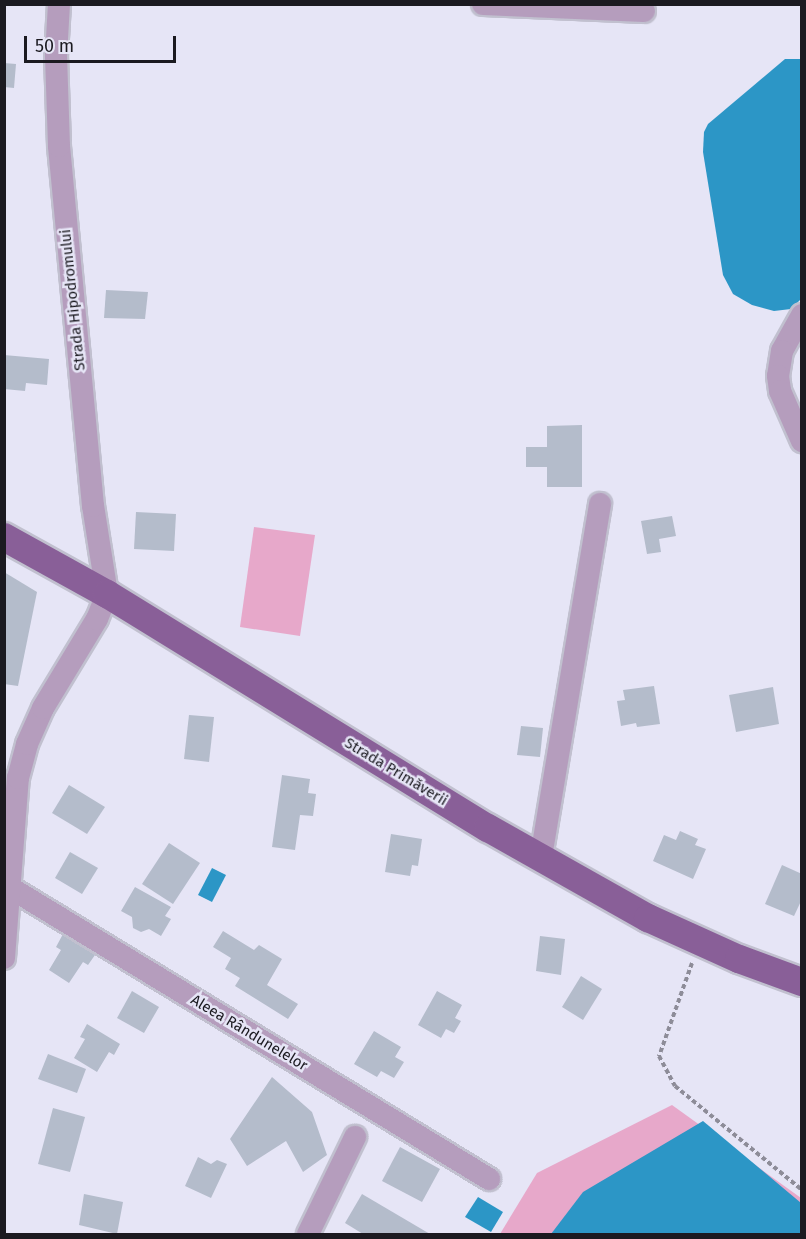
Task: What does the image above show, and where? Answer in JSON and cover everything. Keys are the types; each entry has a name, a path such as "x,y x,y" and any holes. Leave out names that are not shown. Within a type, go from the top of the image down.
{"main road":[{"name":"Strada Primăverii","path":"4,537 107,594 382,764 648,918 700,943 801,982"}],"street":[{"name":"Strada Hipodromului","path":"59,4 56,56 59,146 93,506 107,594"},
{"path":"483,4 644,11"},
{"path":"801,315 782,351 778,375 780,391 801,441"},
{"path":"541,857 600,504"},
{"path":"4,958 18,778 27,744 43,708 96,619 107,594"},
{"name":"Aleea Rândunelelor","path":"9,887 489,1179"},
{"path":"308,1234 355,1137"}],"path":[{"path":"700,943 658,1056 675,1086 801,1190"}],"shaded area":[{"path":"254,527 315,535 300,636 240,627"},
{"path":"672,1105 801,1198 801,1234 500,1234 537,1173"}],"water":[{"path":"785,59 801,59 802,298 791,309 774,311 752,305 733,294 723,275 703,152 704,132 708,124"},
{"path":"212,868 226,875 212,902 198,895"},
{"path":"703,1121 801,1203 801,1234 551,1234 583,1192"},
{"path":"478,1197 503,1212 491,1232 465,1217"}],"building":[{"path":"4,63 16,64 14,88 4,87"},
{"path":"106,290 148,292 145,319 104,318"},
{"path":"4,355 49,359 47,385 26,383 25,391 4,389"},
{"path":"582,425 582,487 547,487 547,467 526,467 526,447 547,447 547,426"},
{"path":"136,512 176,514 174,551 134,549"},
{"path":"672,516 676,536 659,539 661,552 647,554 641,521"},
{"path":"4,572 37,592 18,686 4,684"},
{"path":"654,686 660,724 637,727 636,723 621,726 617,701 625,700 623,690"},
{"path":"773,687 779,724 736,732 729,695"},
{"path":"189,715 214,717 209,762 184,759"},
{"path":"521,726 543,728 540,757 517,755"},
{"path":"282,775 310,779 308,793 316,794 313,816 300,815 295,850 272,847"},
{"path":"69,785 105,807 87,834 52,813"},
{"path":"680,831 698,839 695,845 706,849 693,879 653,861 664,835 676,840"},
{"path":"391,834 422,839 418,866 412,865 410,876 385,872"},
{"path":"169,843 200,863 173,904 142,884"},
{"path":"70,852 98,868 82,894 55,878"},
{"path":"782,865 802,874 802,899 794,916 765,904"},
{"path":"135,887 171,907 165,916 171,919 161,936 149,929 141,932 133,928 132,917 121,911"},
{"path":"223,931 254,950 259,945 282,959 267,985 298,1004 288,1019 235,986 240,978 225,969 231,958 213,947"},
{"path":"63,934 95,955 88,965 83,962 69,983 49,970 61,950 56,947"},
{"path":"540,936 565,939 561,975 536,971"},
{"path":"581,976 602,989 583,1020 562,1007"},
{"path":"132,991 159,1007 144,1033 117,1018"},
{"path":"437,991 462,1005 455,1018 461,1021 454,1033 446,1029 441,1038 418,1025"},
{"path":"87,1024 120,1044 114,1055 109,1052 97,1072 74,1058 85,1039 80,1037"},
{"path":"374,1031 401,1047 395,1057 404,1062 394,1078 381,1071 377,1077 354,1064"},
{"path":"48,1054 86,1069 77,1093 38,1079"},
{"path":"272,1077 312,1112 327,1155 303,1172 286,1141 247,1166 230,1139"},
{"path":"53,1108 85,1117 70,1172 38,1164"},
{"path":"400,1147 440,1169 422,1202 382,1181"},
{"path":"198,1157 211,1164 217,1160 227,1164 211,1198 185,1186"},
{"path":"84,1194 123,1202 117,1234 79,1225"},
{"path":"362,1194 430,1234 363,1234 345,1223"}]}
